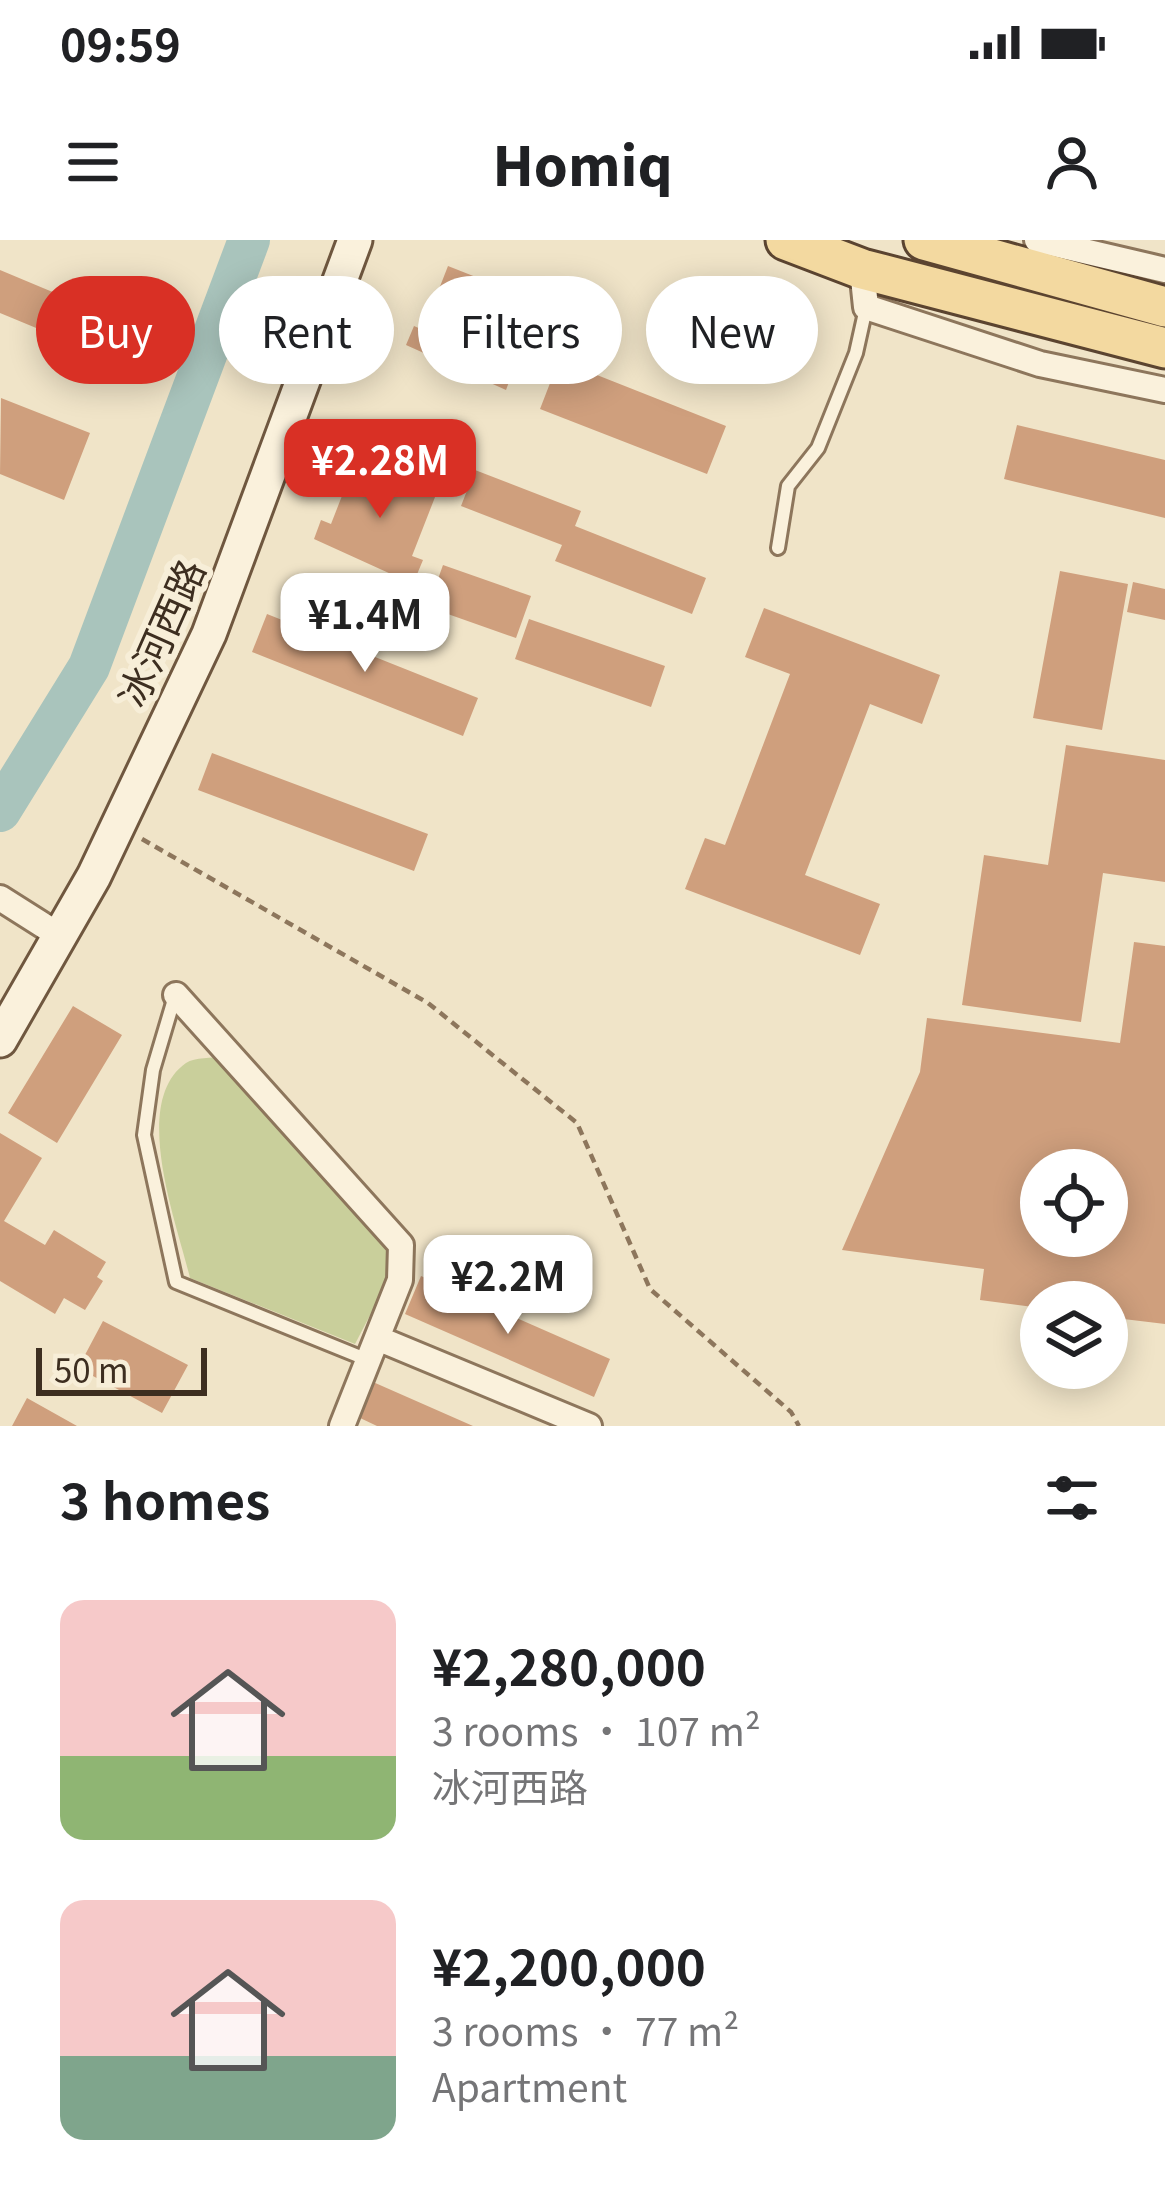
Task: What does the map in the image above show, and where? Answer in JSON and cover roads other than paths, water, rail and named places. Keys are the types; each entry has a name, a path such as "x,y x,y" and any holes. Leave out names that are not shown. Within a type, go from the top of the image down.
{"main road":[{"name":"冰河西路","path":"0,1040 60,936 208,634 355,240"},
{"path":"786,240 864,288 1165,348"},
{"path":"924,240 1129,267 1165,307"}],"street":[{"path":"1037,240 1129,267 1165,270"},
{"path":"864,288 1040,364 1165,390"},
{"path":"0,898 60,936"},
{"path":"176,994 401,1245 400,1280 343,1426"},
{"path":"372,1349 590,1426"}],"lane":[{"path":"778,548 788,486 818,448 856,352 864,288"},
{"path":"176,994 153,1070 144,1136 176,1282 372,1349"}],"waterway":[{"path":"0,811 89,667 249,240"}]}
